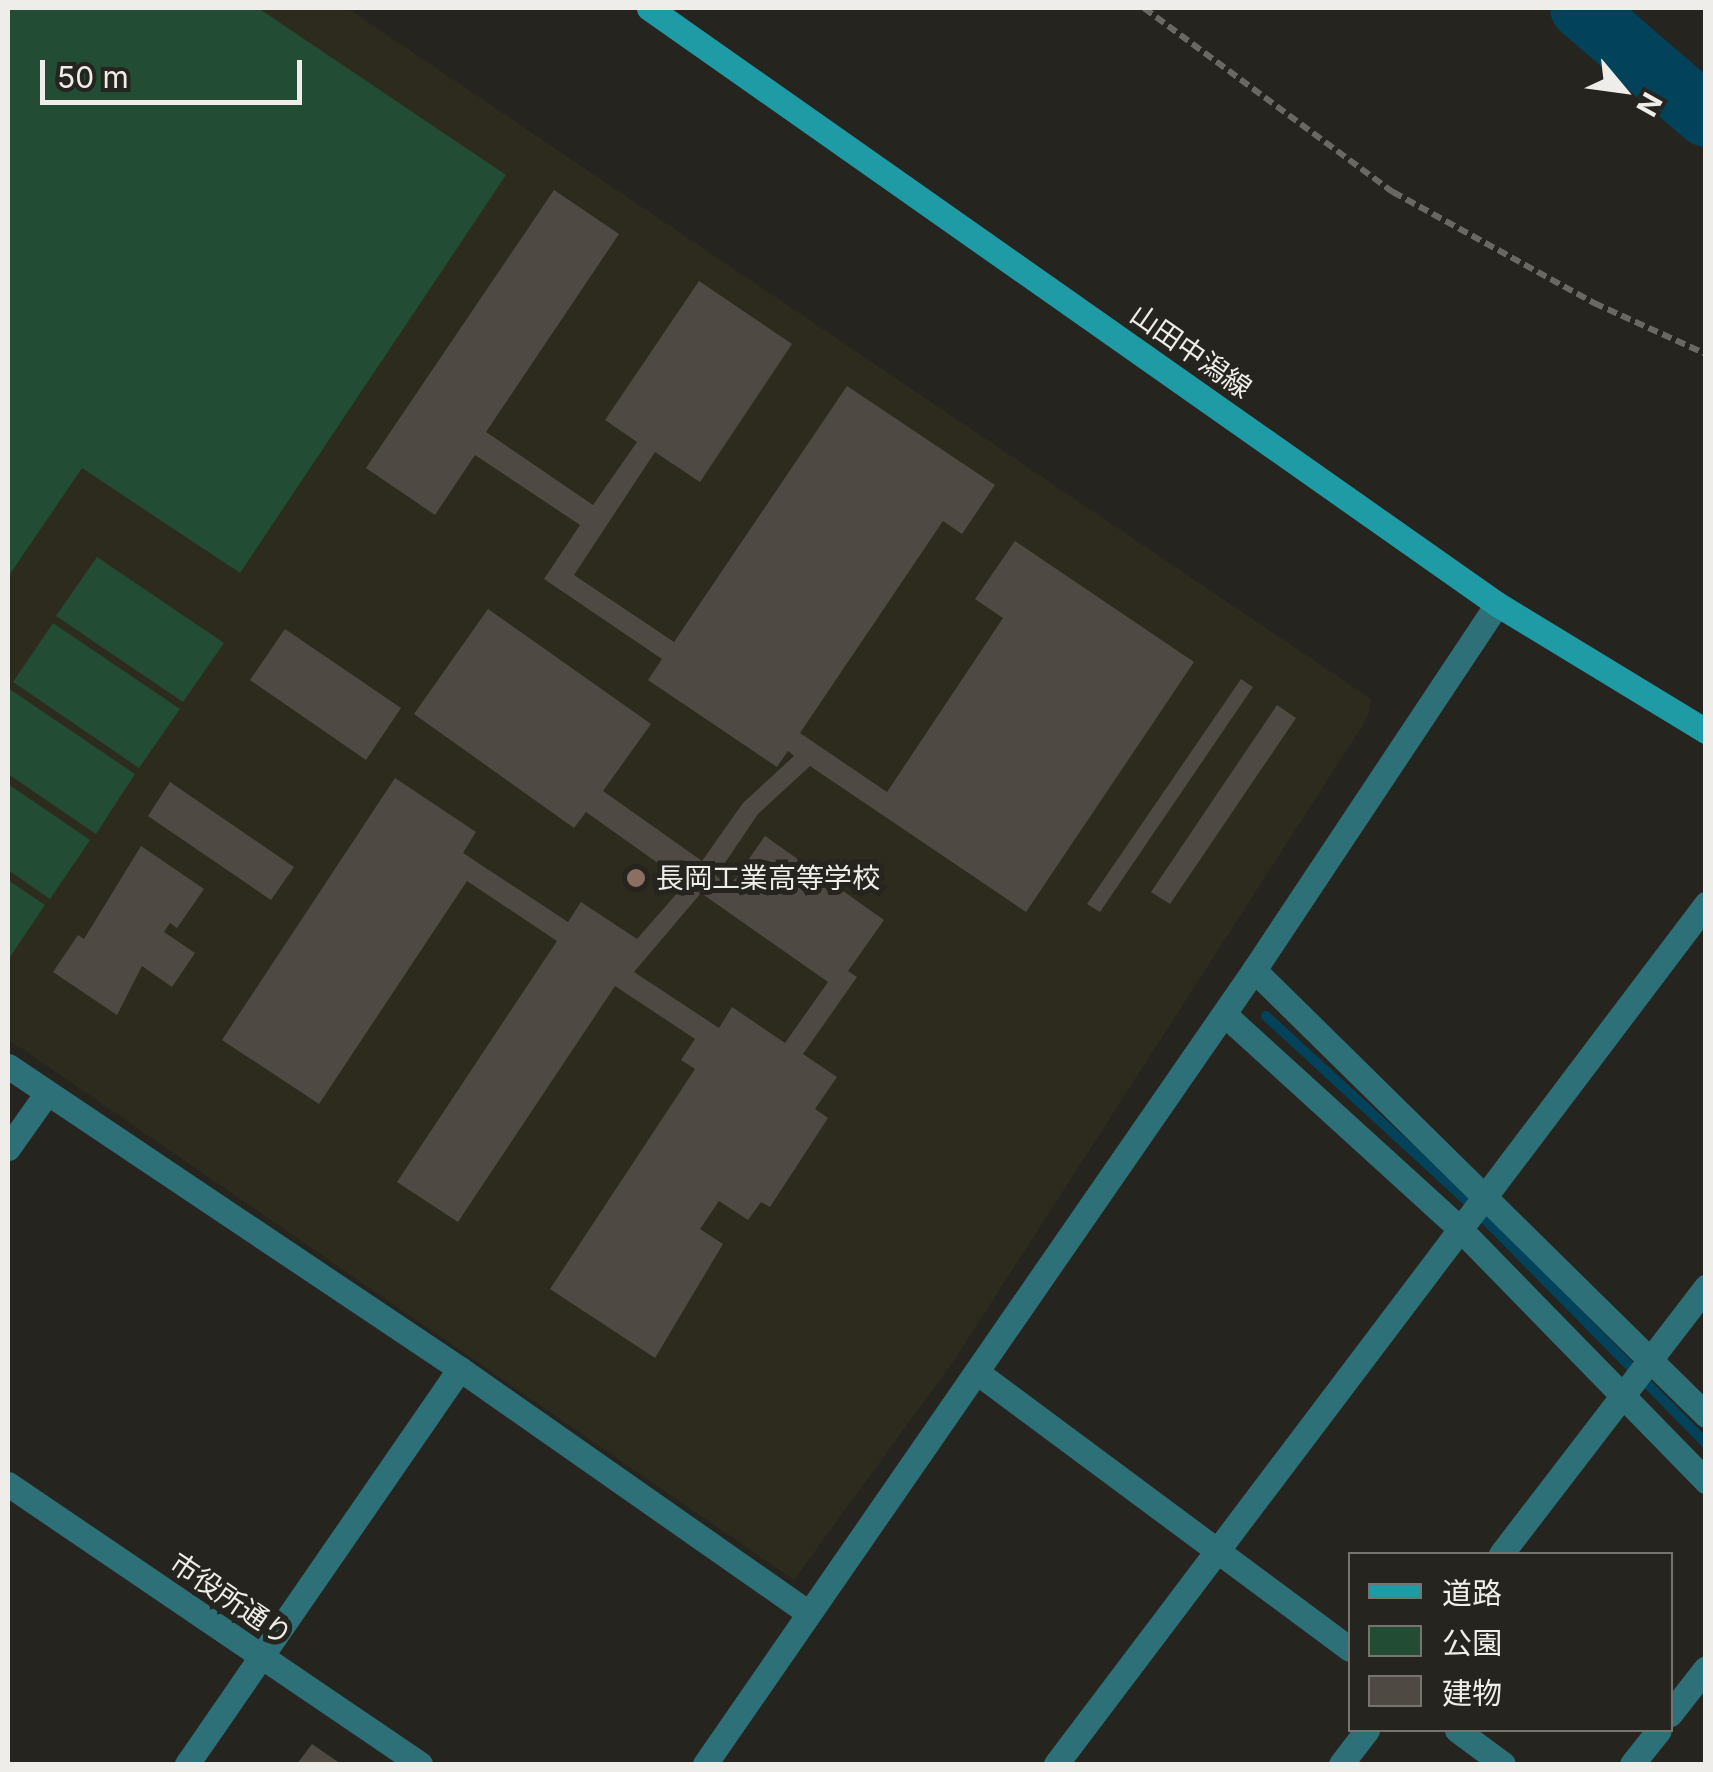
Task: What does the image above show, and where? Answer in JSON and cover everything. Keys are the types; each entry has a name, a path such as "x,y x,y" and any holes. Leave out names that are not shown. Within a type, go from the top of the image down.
{"main road":[{"name":"山田中潟線","path":"649,8 1497,604 1706,732"}],"street":[{"path":"705,1764 1224,1014 1497,604"},
{"path":"1056,1764 1706,904"},
{"path":"1254,970 1706,1415"},
{"path":"1224,1014 1296,1073 1459,1228 1706,1481"},
{"path":"8,1066 460,1369 808,1613"},
{"path":"8,1148 47,1093"},
{"path":"1503,1552 1706,1286"},
{"path":"188,1764 460,1369"},
{"path":"978,1374 1348,1648"},
{"name":"市役所通り","path":"8,1484 420,1764"},
{"path":"1673,1710 1706,1668"},
{"path":"1341,1764 1366,1732"},
{"path":"1459,1732 1503,1764"},
{"path":"1632,1764 1657,1732"}],"path":[{"path":"1144,8 1393,192 1594,303 1706,354"}],"shaded area":[{"name":"長岡工業高等学校","path":"8,8 347,8 1371,699 1368,717 955,1359 794,1580 8,1039"}],"green space":[{"path":"8,8 258,8 506,175 240,573 82,468 8,577"},
{"path":"97,557 224,643 183,702 56,616"},
{"path":"53,623 180,709 139,768 13,682"},
{"path":"8,688 135,774 96,834 8,774"},
{"path":"8,784 90,840 50,899 8,870"},
{"path":"8,880 45,905 8,960"}],"building":[{"path":"554,190 619,234 486,432 593,505 637,442 605,420 699,281 792,344 700,482 655,452 574,575 674,642 847,386 995,485 962,534 943,521 800,733 887,792 1003,618 975,599 1015,541 1194,662 1026,912 810,766 758,814 716,876 730,886 765,836 884,920 848,971 857,977 803,1054 837,1077 815,1109 828,1118 770,1207 761,1202 748,1220 719,1201 700,1229 723,1244 655,1358 550,1289 695,1069 681,1060 695,1039 615,986 458,1222 397,1182 557,941 467,881 319,1104 222,1040 395,778 476,832 463,853 568,922 581,902 637,939 686,883 586,812 574,828 414,714 488,609 651,724 603,791 702,861 743,803 794,756 788,751 777,767 648,680 662,659 544,579 580,525 475,455 435,515 366,468","holes":["701,893 828,982 785,1043 732,1007 719,1028 634,972"]},
{"path":"285,629 401,708 366,760 250,680"},
{"path":"1241,679 1253,687 1100,912 1087,904"},
{"path":"1277,705 1296,718 1170,904 1151,892"},
{"path":"170,782 294,867 271,900 148,816"},
{"path":"141,846 204,889 177,928 170,923 164,932 195,953 172,987 142,966 117,1015 53,972 78,935 84,939"},
{"path":"312,1744 341,1764 297,1764"}],"waterway":[{"path":"1581,8 1706,116"},
{"path":"1266,1016 1463,1197 1706,1443"}],"place":[{"name":"長岡工業高等学校","path":"636,878"}]}
